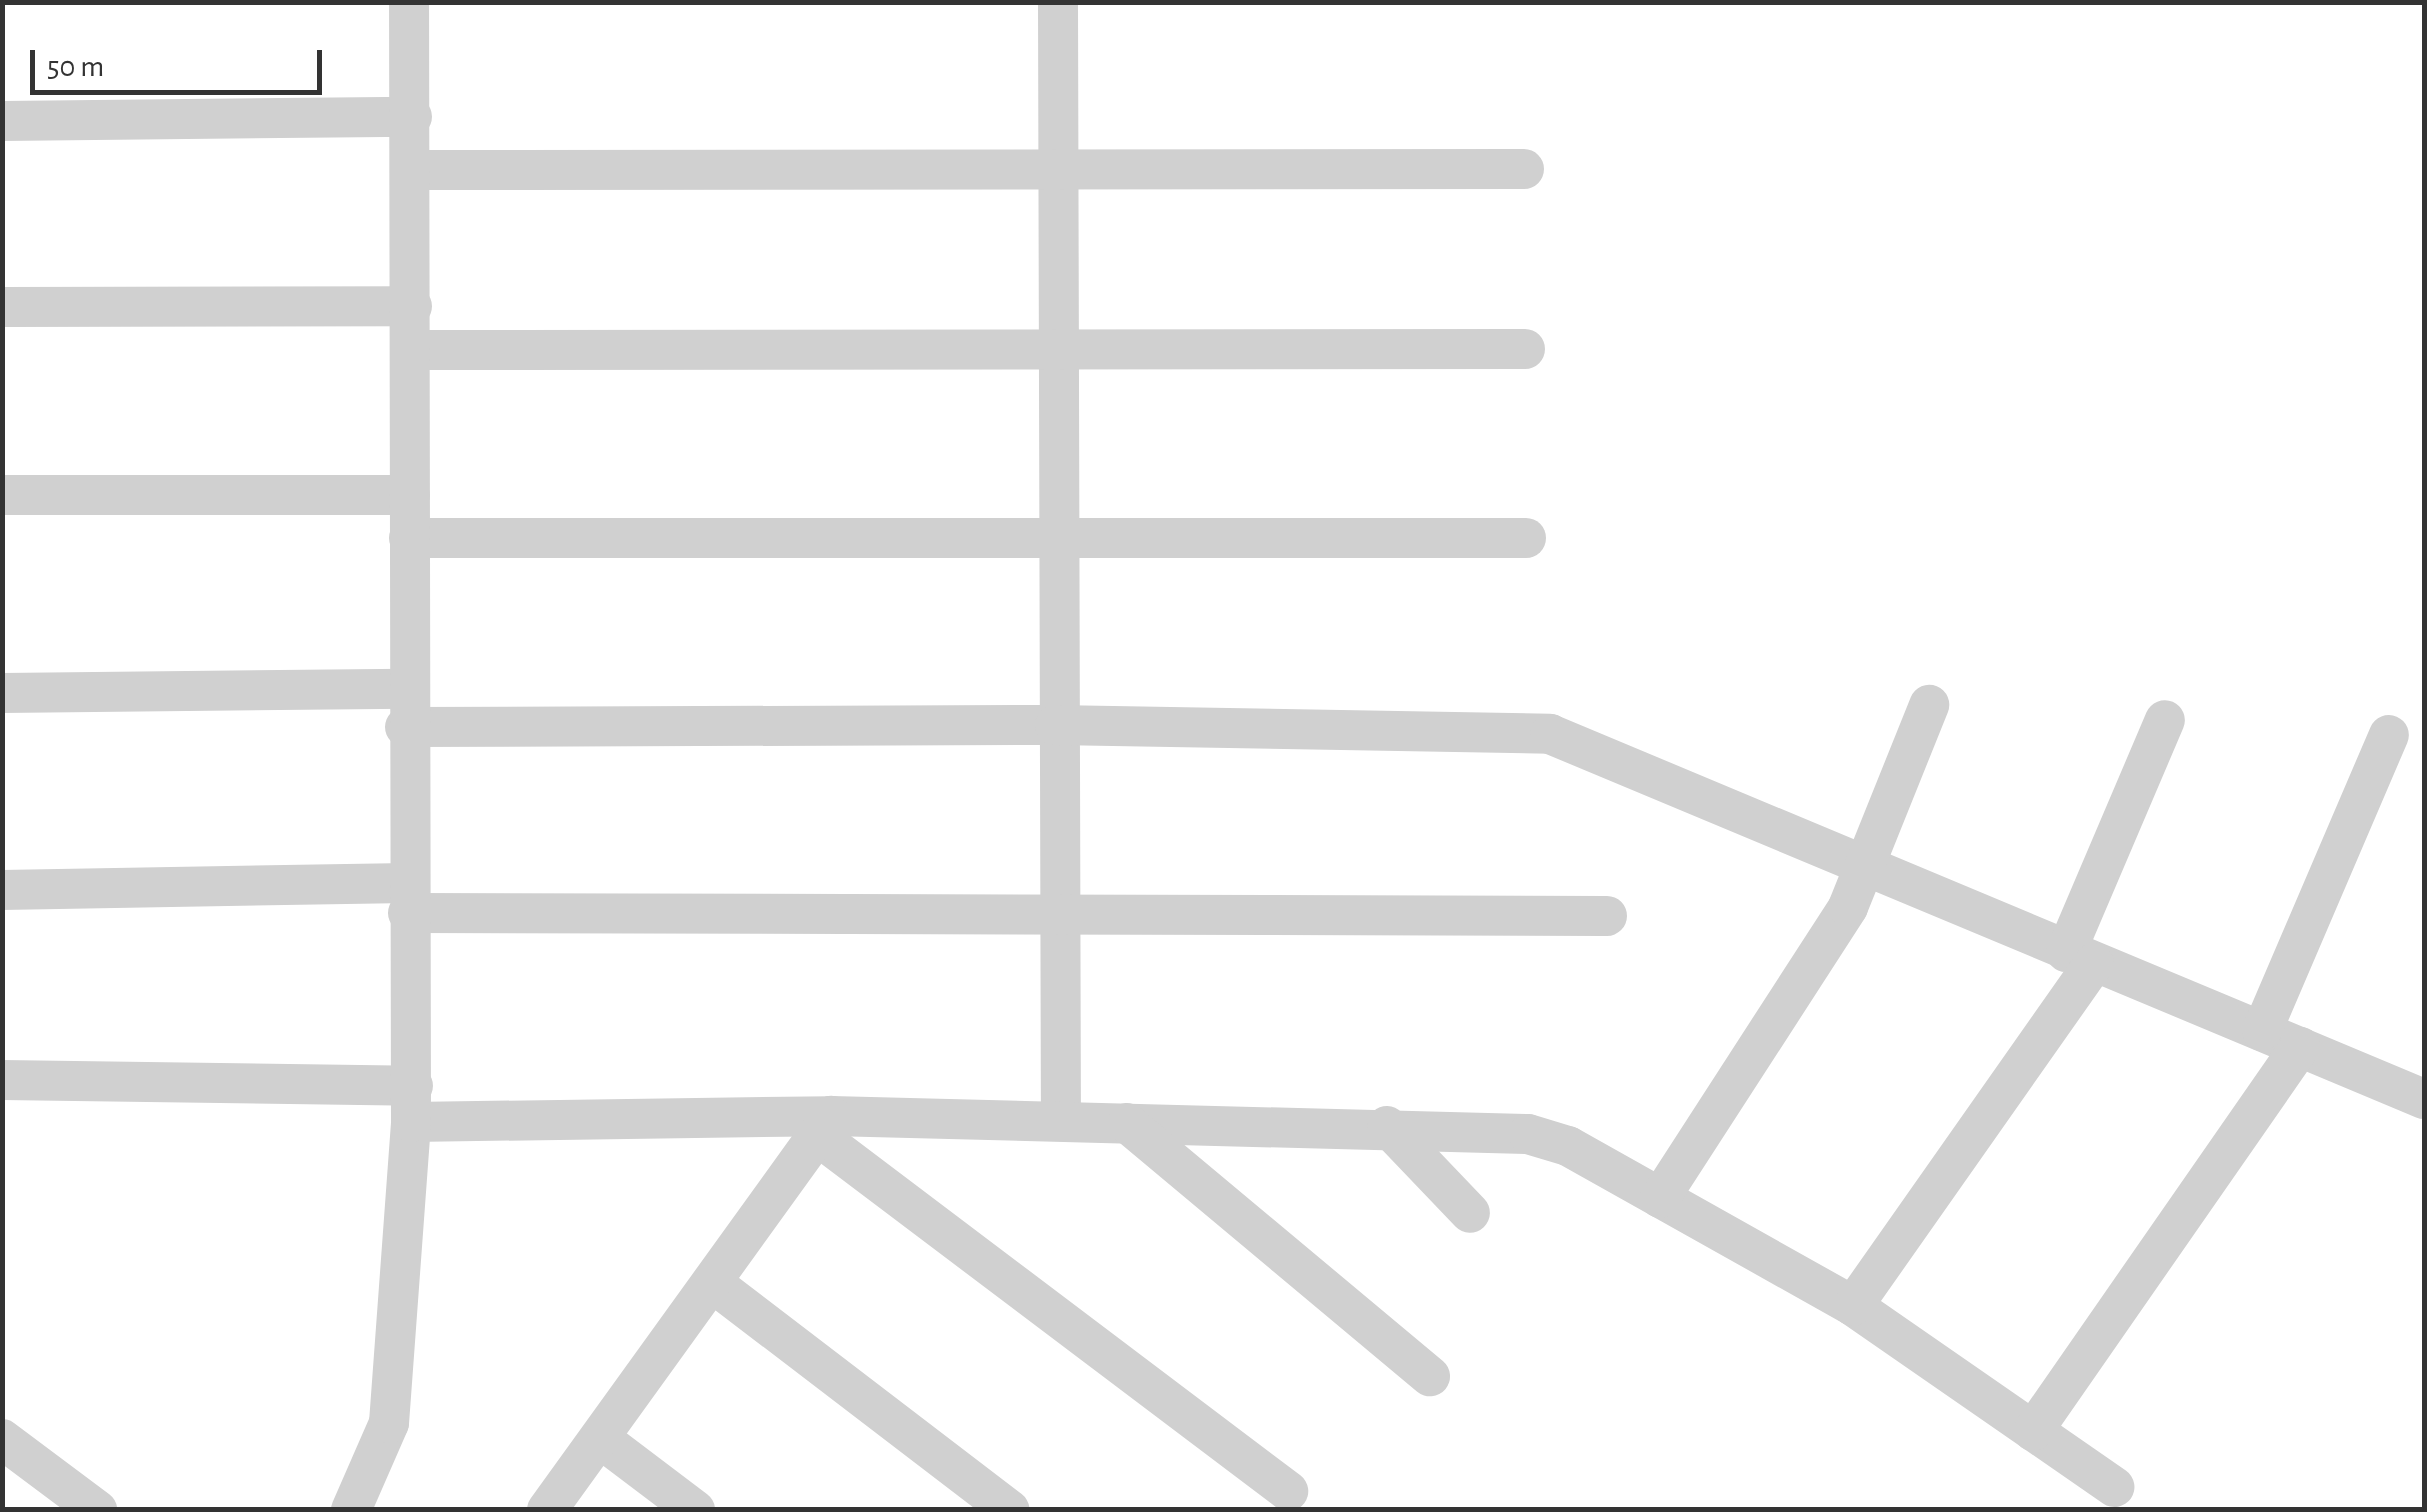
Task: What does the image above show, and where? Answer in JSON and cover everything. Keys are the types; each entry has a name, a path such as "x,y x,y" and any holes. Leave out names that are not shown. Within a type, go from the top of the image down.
{"street":[{"path":"352,1510 389,1422 412,1104 406,708 412,350 409,2"},
{"path":"1058,2 1056,725 1061,1120"},
{"path":"2,121 412,118"},
{"path":"412,170 1524,169"},
{"path":"2,307 412,306"},
{"path":"412,350 1525,349"},
{"path":"2,496 410,495"},
{"path":"409,538 1526,538"},
{"path":"2,693 406,708 1550,734 1865,871 2424,1099"},
{"path":"1660,1198 1848,907 1929,705"},
{"path":"1853,1306 2080,958 2165,720"},
{"path":"2262,1031 2389,735"},
{"path":"2,890 1058,912 1607,916"},
{"path":"2033,1431 2300,1047"},
{"path":"2,1080 825,1126 1061,1120 1386,1126 1528,1134 1568,1146 1853,1306 2114,1487"},
{"path":"1127,1123 1430,1376"},
{"path":"547,1510 825,1126"},
{"path":"825,1126 1288,1490"},
{"path":"1386,1126 1470,1213"},
{"path":"714,1284 1010,1510"},
{"path":"2,1438 96,1509"},
{"path":"601,1439 695,1510"}]}
